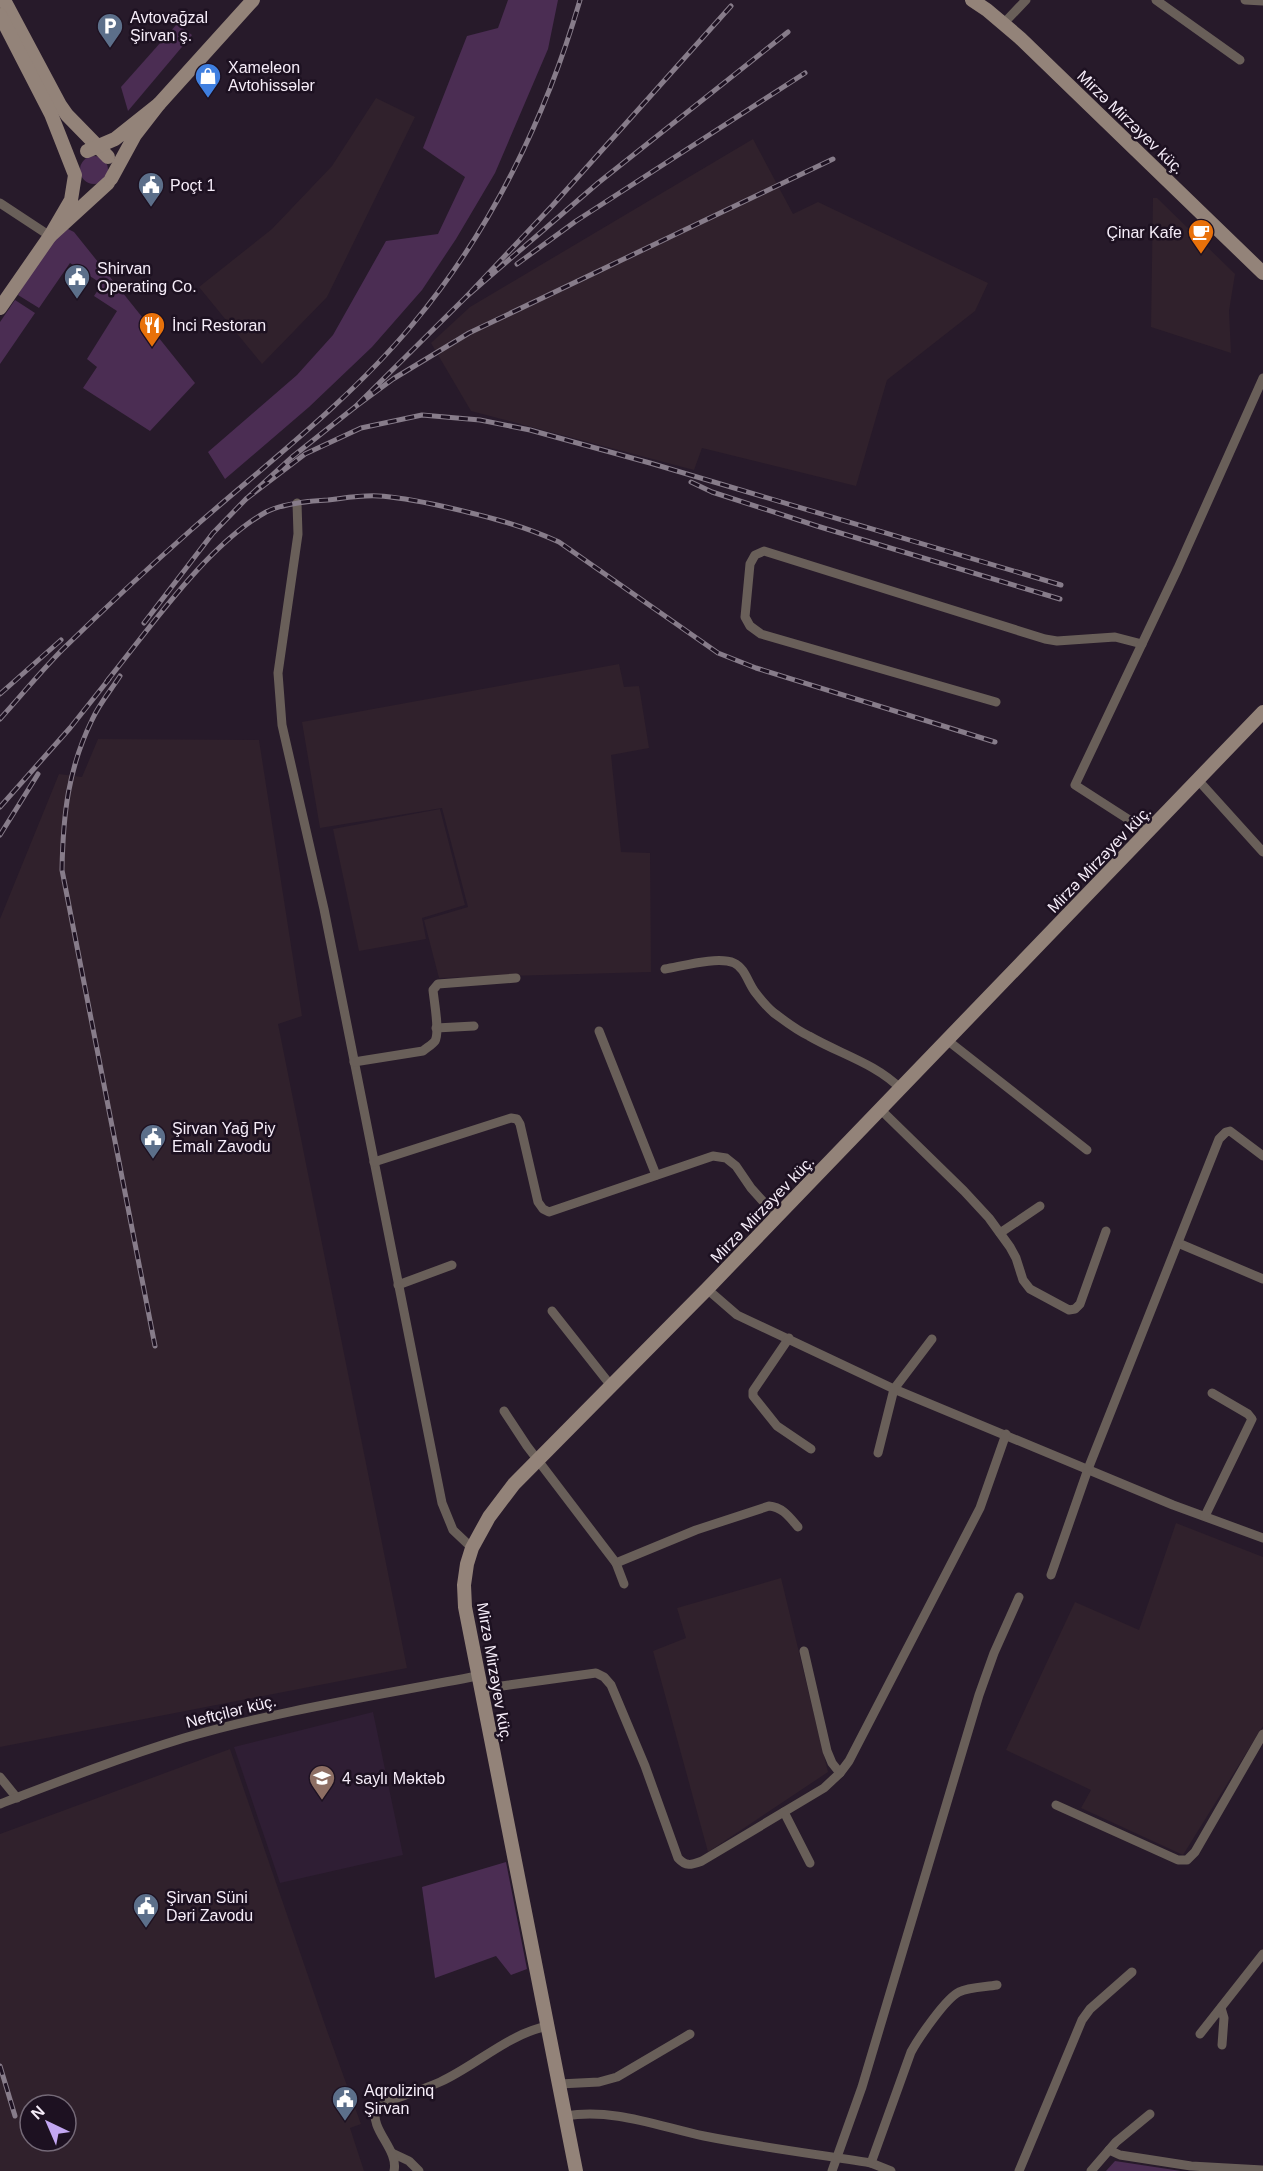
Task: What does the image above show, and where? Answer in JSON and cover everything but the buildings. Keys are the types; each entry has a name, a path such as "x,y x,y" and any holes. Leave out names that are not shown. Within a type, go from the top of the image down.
{"main road":[{"path":"0,15 51,114 75,175 86,188 98,189 109,181 113,167 98,152 56,99 4,0"},
{"path":"0,308 5,290 50,236 109,181 135,135 159,104 253,0"},
{"name":"Mirzə Mirzəyev küç.","path":"972,0 1004,23 1263,273"},
{"path":"50,236 71,200 74,169 78,159 98,152 129,130 159,104"},
{"name":"Mirzə Mirzəyev küç.","path":"576,2171 465,1607 464,1585 472,1548 499,1503 537,1460 612,1387 777,1217 1263,712"}],"street":[{"path":"1004,23 1026,0"},
{"path":"1156,0 1240,60"},
{"path":"1245,0 1263,1"},
{"path":"0,202 50,236"},
{"path":"1148,831 1076,785 1143,644 1263,378"},
{"path":"297,503 298,534 280,654 279,701 282,725 324,909 442,1503 453,1530 472,1548"},
{"path":"996,702 761,634 750,626 745,617 750,564 755,555 764,551 1045,639 1057,641 1115,637 1143,644"},
{"path":"1198,780 1263,852"},
{"path":"665,969 726,961 735,964 743,971 755,992 768,1008 787,1023 808,1036 875,1068 901,1089"},
{"path":"354,1062 423,1051 435,1041 433,990 438,984 516,978"},
{"path":"436,1028 474,1026"},
{"path":"599,1031 657,1175"},
{"path":"947,1040 1088,1150"},
{"path":"880,1110 989,1218 1016,1258 1023,1280 1030,1289 1069,1310 1075,1309 1080,1304 1106,1231"},
{"path":"374,1162 511,1118 517,1119 520,1124 538,1202 543,1209 549,1212 713,1156 726,1158 736,1166 762,1202 777,1217"},
{"path":"1050,1575 1088,1469 1223,1134 1230,1131 1235,1133 1263,1156"},
{"path":"1000,1233 1040,1206"},
{"path":"1178,1243 1263,1279"},
{"path":"398,1285 452,1265"},
{"path":"707,1289 737,1316 789,1338 894,1389 1204,1516 1262,1536"},
{"path":"552,1311 612,1387"},
{"path":"789,1338 753,1391 753,1396 777,1426 811,1449"},
{"path":"878,1453 894,1389 932,1339"},
{"path":"1204,1516 1252,1419 1248,1414 1212,1393"},
{"path":"504,1411 537,1460 616,1563 624,1584"},
{"path":"810,1863 784,1812 824,1788 849,1761 980,1508 1006,1434"},
{"path":"616,1563 696,1530 770,1506 783,1511 798,1527"},
{"path":"832,2171 862,2086 979,1695 994,1653 1019,1597"},
{"path":"804,1651 828,1751 832,1763 840,1773"},
{"name":"Neftçilər küç.","path":"0,1804 141,1752 275,1715 479,1682 596,1673 604,1677 611,1685 645,1766 678,1858 683,1864 689,1866 702,1861 784,1812"},
{"path":"1056,1805 1178,1860 1187,1860 1195,1852 1263,1734"},
{"path":"0,1777 17,1798"},
{"path":"1200,2034 1263,1954"},
{"path":"1019,2171 1082,2020 1090,2009 1132,1972"},
{"path":"871,2163 917,2040 959,1991 997,1985"},
{"path":"1221,2008 1224,2018 1222,2045"},
{"path":"394,2171 392,2153 376,2121 376,2108 383,2103 441,2082 517,2037 548,2026"},
{"path":"559,2084 599,2082 617,2077 690,2034"},
{"path":"565,2116 582,2113 608,2114 704,2136 871,2163 891,2171"},
{"path":"1091,2171 1109,2150 1150,2114"},
{"path":"1109,2150 1120,2155 1191,2166 1263,2170"},
{"path":"392,2153 419,2171"}],"shaded area":[{"path":"508,0 558,0 548,49 495,173 456,239 422,290 372,347 309,407 225,479 208,452 297,375 333,335 386,241 438,234 465,177 423,148 467,36 498,28"},
{"path":"177,24 192,35 128,111 121,87"},
{"path":"376,98 415,117 327,297 262,364 199,287 272,229 332,166"},
{"path":"753,139 793,214 818,202 988,283 975,311 887,380 856,486 702,448 694,470 471,411 431,343 470,307"},
{"path":"94,156 104,160 108,170 104,180 94,184 84,180 80,170 84,160"},
{"path":"1153,198 1157,198 1235,274 1229,311 1231,353 1151,327"},
{"path":"68,229 74,232 195,383 150,431 83,388 97,367 87,359 117,311 94,296 102,284 70,263 39,308 18,295 47,248 54,239"},
{"path":"15,300 35,313 0,364 0,322"},
{"path":"619,664 624,687 639,686 649,748 611,755 621,852 650,853 651,972 439,978 424,920 468,907 442,808 320,828 302,722"},
{"name":"Şirvan Yağ Piy Emalı Zavodu","path":"98,739 259,740 302,1016 278,1024 407,1668 0,1747 0,919 59,774 82,777"},
{"path":"440,809 465,905 422,918 426,939 359,951 333,829"},
{"path":"1176,1523 1263,1557 1263,1726 1183,1855 1081,1808 1091,1790 1006,1750 1075,1602 1139,1630"},
{"path":"781,1578 828,1772 708,1852 653,1651 686,1638 677,1608"},
{"name":"4 saylı Məktəb","path":"373,1712 403,1855 280,1883 234,1747"},
{"name":"Şirvan Süni Dəri Zavodu","path":"230,1749 361,2124 350,2128 364,2171 0,2171 0,1834"},
{"path":"506,1862 527,1969 511,1975 496,1956 435,1978 422,1887"},
{"path":"1115,2161 1181,2171 1106,2171"}],"railway":[{"path":"0,719 55,657 142,574 334,406 412,325 441,289 467,251 513,171 551,87 580,0"},
{"path":"731,6 552,206 467,296 598,183 788,32"},
{"path":"517,264 576,221 805,73"},
{"path":"467,296 355,407 393,379 469,333 833,159"},
{"path":"355,407 292,457 246,499 305,454 361,428 422,415 480,420 530,430 650,463 1061,585"},
{"path":"691,482 712,492 817,526 1060,599"},
{"path":"107,681 201,566 222,545 266,512 280,506 304,502 360,496 387,497 475,514 545,536 559,542 718,653 756,668 995,742"},
{"path":"144,623 213,533 246,499"},
{"path":"0,694 61,640"},
{"path":"120,676 95,714 77,756 68,793 62,870 155,1346"},
{"path":"0,807 70,728 109,679"},
{"path":"0,835 38,774"},
{"path":"0,2066 15,2116"}],"place":[{"name":"Avtovağzal Şirvan ş.","path":"110,49"},
{"name":"Xameleon Avtohissələr","path":"208,99"},
{"name":"Poçt 1","path":"151,208"},
{"name":"Çinar Kafe","path":"1201,255"},
{"name":"Shirvan Operating Co.","path":"77,300"},
{"name":"İnci Restoran","path":"152,348"},
{"name":"Şirvan Yağ Piy Emalı Zavodu","path":"153,1160"},
{"name":"4 saylı Məktəb","path":"322,1801"},
{"name":"Şirvan Süni Dəri Zavodu","path":"146,1929"},
{"name":"Aqrolizinq Şirvan","path":"345,2122"}]}
